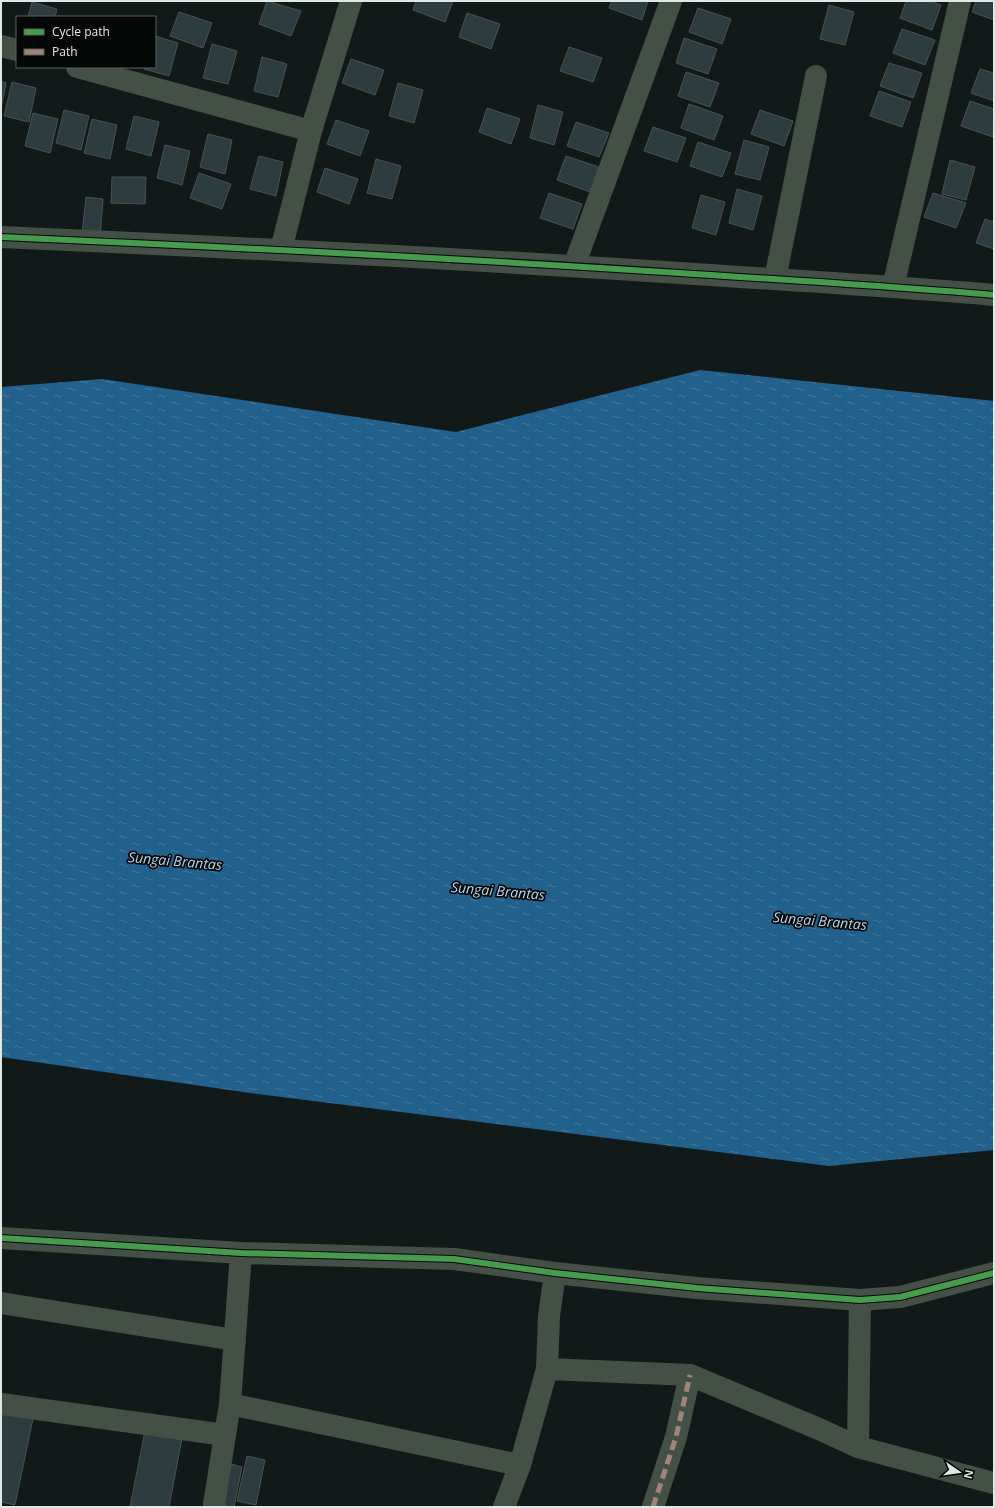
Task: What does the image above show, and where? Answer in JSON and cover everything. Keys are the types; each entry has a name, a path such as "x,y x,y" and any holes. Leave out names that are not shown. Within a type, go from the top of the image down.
{"street":[{"path":"281,250 311,131 351,1"},
{"path":"574,266 671,1"},
{"path":"894,287 960,1"},
{"path":"1,46 16,50"},
{"path":"81,68 311,131"},
{"path":"775,279 816,76"},
{"path":"1,238 281,250 574,266 994,295"},
{"path":"1,1238 241,1253 454,1259 555,1273 697,1288 860,1300 900,1297 994,1273"},
{"path":"215,1507 214,1504 230,1404 241,1253"},
{"path":"504,1507 520,1465 547,1369 549,1316 555,1273"},
{"path":"858,1448 860,1300"},
{"path":"1,1303 235,1340"},
{"path":"547,1369 690,1375 812,1426 858,1448 994,1483"},
{"path":"653,1507 676,1437 690,1375"},
{"path":"1,1404 225,1435"},
{"path":"230,1404 520,1465"}],"water":[{"name":"Sungai Brantas","path":"700,370 994,401 994,1150 829,1166 250,1093 1,1057 1,387 102,379 456,432"}],"building":[{"path":"267,1 301,11 291,36 259,24"},
{"path":"416,1 453,1 445,22 413,10"},
{"path":"612,1 648,1 642,20 609,8"},
{"path":"906,1 929,1 941,5 932,30 900,18"},
{"path":"976,1 994,1 994,20 972,12"},
{"path":"32,2 57,9 55,16 28,16"},
{"path":"829,5 854,12 845,45 820,39"},
{"path":"698,8 731,19 722,44 689,32"},
{"path":"179,12 212,23 203,48 170,36"},
{"path":"467,13 500,24 491,49 459,37"},
{"path":"902,29 935,40 925,65 893,53"},
{"path":"156,36 178,43 169,76 144,69 156,68"},
{"path":"684,38 717,49 708,74 676,63"},
{"path":"212,44 237,51 228,84 203,78"},
{"path":"569,47 602,58 593,82 560,71"},
{"path":"262,57 287,64 278,97 254,91"},
{"path":"351,59 384,70 375,95 342,83"},
{"path":"889,63 922,73 913,98 880,86"},
{"path":"980,69 994,73 994,101 971,93"},
{"path":"686,72 719,83 710,107 678,96"},
{"path":"1,81 6,83 1,109"},
{"path":"12,82 36,88 29,122 4,116"},
{"path":"398,83 423,90 414,123 389,116"},
{"path":"879,91 911,102 902,127 870,116"},
{"path":"970,101 994,109 993,137 961,126"},
{"path":"689,104 723,116 714,140 681,128"},
{"path":"538,105 563,112 554,145 530,138"},
{"path":"487,108 520,119 511,144 479,132"},
{"path":"64,110 89,116 81,150 56,143"},
{"path":"760,110 793,121 784,146 751,134"},
{"path":"33,113 58,119 50,153 25,146"},
{"path":"134,116 159,122 151,156 126,149"},
{"path":"92,119 117,125 110,159 84,153"},
{"path":"336,120 369,131 360,156 327,144"},
{"path":"576,122 609,133 599,157 567,146"},
{"path":"653,127 686,138 677,162 644,151"},
{"path":"208,134 232,140 225,174 200,167"},
{"path":"744,140 769,147 760,180 735,174"},
{"path":"698,142 731,153 722,177 690,166"},
{"path":"165,145 190,151 182,185 157,178"},
{"path":"259,156 283,162 276,196 250,189"},
{"path":"566,156 599,167 590,192 557,180"},
{"path":"376,159 401,166 392,199 367,193"},
{"path":"950,160 975,167 966,200 942,194"},
{"path":"325,168 358,179 349,204 317,192"},
{"path":"199,173 231,184 222,209 190,198"},
{"path":"112,177 146,177 145,204 111,203"},
{"path":"737,189 762,196 753,230 729,223"},
{"path":"549,193 582,204 573,229 540,218"},
{"path":"933,193 966,203 956,228 924,217"},
{"path":"701,195 725,202 716,235 692,228"},
{"path":"86,197 103,199 100,237 82,234"},
{"path":"985,219 994,222 994,249 976,243"},
{"path":"1,1407 34,1414 15,1505 1,1502"},
{"path":"146,1426 183,1433 169,1507 130,1507"},
{"path":"247,1456 265,1460 256,1505 237,1501"},
{"path":"227,1463 242,1467 234,1507 223,1507"}],"marked path":[{"path":"653,1507 676,1437 690,1375"}],"cycle path":[{"path":"1,237 510,262 837,283 994,295"},
{"path":"1,1238 241,1253 454,1259 555,1273 697,1288 860,1300 900,1297 994,1273"}]}
